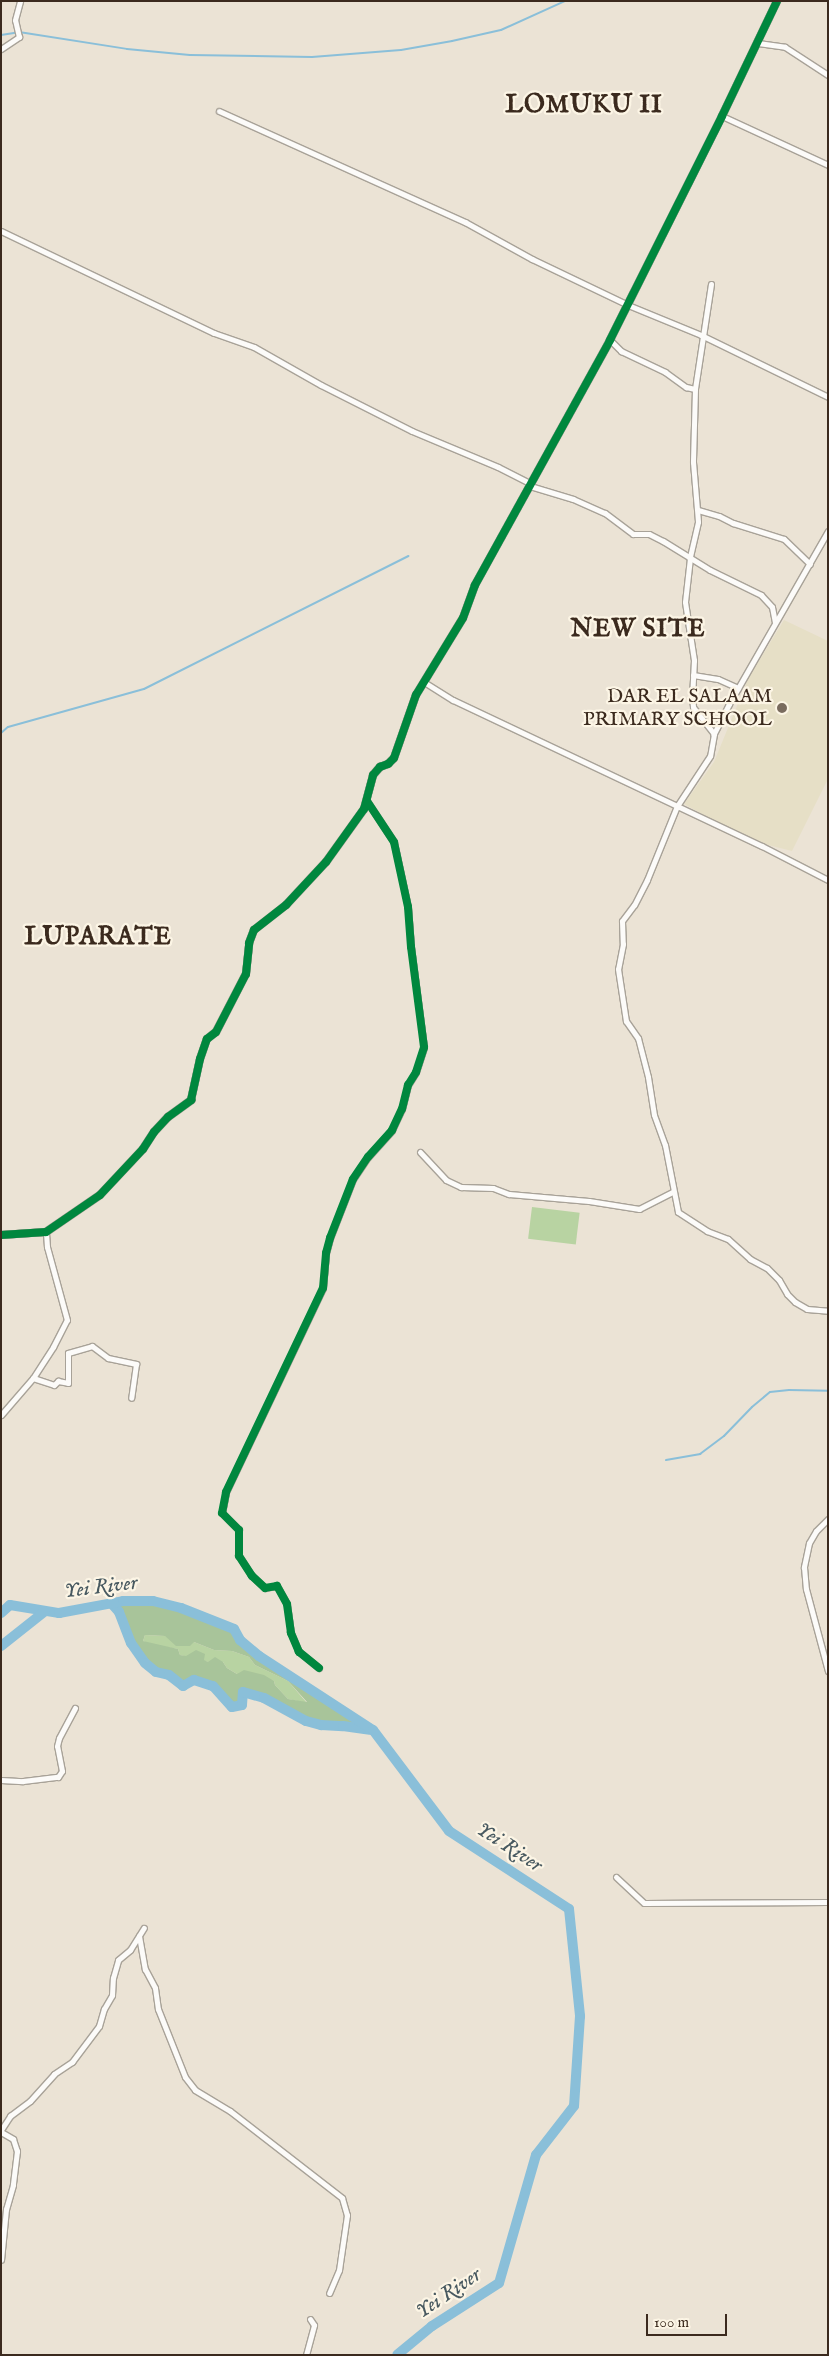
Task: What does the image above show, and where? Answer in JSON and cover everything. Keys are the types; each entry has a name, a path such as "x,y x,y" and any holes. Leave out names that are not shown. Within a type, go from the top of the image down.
{"street":[{"path":"1,50 19,37 15,20 20,1"},
{"path":"1,1235 46,1232 100,1196 143,1149 168,1117 191,1100 200,1059 207,1039 216,1032 246,974 249,943 254,930 286,904 326,862 353,828 367,800 373,775 380,767 388,764 394,758 416,695 463,618 475,585 610,340 758,43 777,1"},
{"path":"758,43 785,47 828,75"},
{"path":"219,111 465,222 532,259 628,305 701,335 828,396"},
{"path":"722,116 828,165"},
{"path":"1,231 214,333 254,347 321,385 412,431 498,467 531,485 573,499 605,513 633,534 654,535 690,558 762,595 772,607 775,622"},
{"path":"711,284 701,335 694,388 693,462 698,510 696,536 690,558 684,602 694,660 694,707 714,734"},
{"path":"610,340 620,351 665,372 686,387 694,388"},
{"path":"698,510 719,516 733,524 784,539 810,564"},
{"path":"828,531 738,688 714,734 710,756 677,806 647,880 634,905 622,922 623,944 618,969 626,1021 638,1038 648,1076 654,1115 665,1145 678,1212 706,1231 728,1239 750,1259 767,1268 779,1280 787,1294 795,1302 807,1309 828,1311"},
{"path":"693,675 718,679 738,688"},
{"path":"424,682 453,700 828,880"},
{"path":"319,1668 299,1652 291,1633 286,1604 277,1586 265,1588 252,1576 239,1556 239,1530 222,1513 226,1492 323,1288 326,1253 330,1238 353,1179 368,1156 392,1130 402,1109 408,1085 416,1072 424,1047 411,947 408,907 394,842 367,800"},
{"path":"420,1152 446,1180 461,1187 493,1188 509,1194 589,1201 639,1209 674,1192"},
{"path":"2,1414 33,1378 53,1347 67,1320 46,1247 46,1232"},
{"path":"33,1378 54,1385 58,1381 68,1383 68,1353 92,1346 108,1358 136,1364 131,1398"},
{"path":"828,1519 816,1531 809,1543 804,1567 806,1588 828,1671"},
{"path":"1,1780 23,1781 58,1777 62,1771 58,1746 59,1738 75,1708"},
{"path":"616,1877 644,1903 828,1902"},
{"path":"1,2260 6,2209 13,2185 16,2151 13,2139 1,2131 10,2116 30,2102 54,2074 72,2062 99,2026 112,1995 113,1978 118,1960 130,1950 144,1928"},
{"path":"139,1936 145,1969 155,1988 158,2009 185,2077 195,2090 230,2111 342,2198 347,2215 339,2270 329,2293"},
{"path":"306,2355 314,2325 310,2318"}],"shaded area":[{"name":"DAR EL SALAAM PRIMARY SCHOOL","path":"784,620 828,641 828,779 792,851 768,845 722,825 684,804 714,762 748,679"}],"green space":[{"path":"532,1207 580,1213 576,1245 528,1239"},
{"path":"153,1601 181,1608 234,1629 240,1640 259,1656 373,1730 321,1725 306,1721 264,1698 244,1692 242,1705 232,1707 213,1686 194,1680 183,1686 169,1675 156,1672 145,1663 131,1643 119,1612 111,1603","holes":["145,1635 165,1636 176,1646 190,1646 194,1642 214,1650 232,1651 249,1657 255,1665 288,1681 307,1702 288,1699 275,1685 274,1681 264,1675 244,1670 237,1674 215,1657 208,1662 204,1660 205,1654 196,1650 186,1656 180,1655 178,1649 143,1641"]},
{"path":"145,1635 165,1636 194,1642 214,1650 232,1651 249,1657 255,1665 288,1681 307,1703 288,1699 275,1685 274,1681 237,1674 227,1668 223,1662 208,1662 180,1655 178,1649 152,1645 143,1641"}],"waterway":[{"path":"1,35 19,32 127,49 190,55 312,57 401,50 452,41 501,30 565,1"},
{"path":"1,733 8,727 144,689 408,556"},
{"path":"666,1460 700,1454 724,1436 752,1407 770,1392 789,1390 828,1391"},
{"name":"Yei River","path":"1,1613 10,1605 59,1613 123,1601 153,1601 181,1608 234,1629 240,1640 259,1656 373,1730 449,1831 569,1909 580,2016 574,2106 536,2155 499,2283 432,2326 397,2355"},
{"path":"111,1603 119,1612 131,1643 145,1663 156,1672 169,1675 183,1686 194,1680 213,1686 232,1707 242,1705 243,1692 264,1698 306,1721 321,1725 370,1730"},
{"path":"1,1646 44,1612"}],"cycle path":[{"path":"1,1235 46,1232 100,1195 143,1149 154,1132 168,1117 191,1100 200,1059 207,1039 216,1032 246,974 249,943 254,930 286,905 326,862 364,809 373,775 380,767 388,764 394,758 416,695 463,618 475,585 610,340 777,1"},
{"path":"319,1668 299,1652 291,1633 287,1604 277,1586 265,1588 252,1576 239,1556 239,1530 222,1513 226,1492 323,1288 326,1253 330,1238 353,1179 368,1157 392,1130 402,1109 408,1085 416,1072 424,1047 411,947 408,907 394,842 367,801"}],"place":[{"name":"DAR EL SALAAM PRIMARY SCHOOL","path":"782,708"}],"district":[{"name":"LOMUKU II","path":"584,105"},
{"name":"NEW SITE","path":"638,629"},
{"name":"LUPARATE","path":"98,937"}]}
